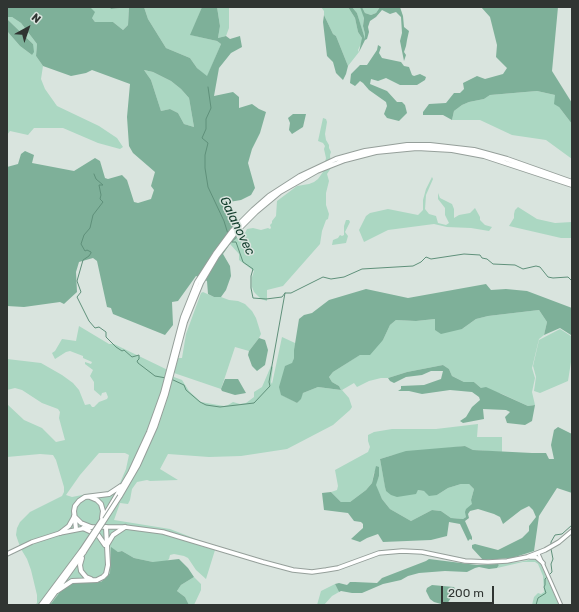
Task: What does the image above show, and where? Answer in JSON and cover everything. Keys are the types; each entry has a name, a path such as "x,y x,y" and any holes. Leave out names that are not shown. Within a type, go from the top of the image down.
{"highway":[{"path":"41,605 47,602 57,591 119,496 144,453 158,413 186,308 228,236 242,220 289,183 310,172 355,154 384,147 440,145 485,153 572,182"},
{"path":"337,161 365,154 407,148 440,148 468,152 495,159 572,185"},
{"path":"47,602 119,496 158,413"},
{"path":"76,529 74,508 77,502 83,498 109,494 124,483"},
{"path":"88,497 97,500 101,504 103,511 102,520"},
{"path":"74,516 81,523 91,528"},
{"path":"60,533 69,526 74,516"},
{"path":"57,591 74,581 101,578 107,572 106,527"},
{"path":"107,547 113,535 125,527"},
{"path":"83,528 98,535 107,547"},
{"path":"83,551 80,570 84,576 93,580"}],"main road":[{"path":"7,554 32,542 76,529 125,527 163,532 263,562 293,570 312,572 338,568 379,553 402,551 413,551 480,562 515,560 527,557 551,547 572,531"},
{"path":"543,563 542,555 545,550"},
{"path":"527,557 536,557 543,563"}],"street":[{"path":"538,553 561,605"}],"green space":[{"path":"7,7 90,7 95,12 92,18 95,22 113,22 123,30 128,25 129,7 144,7 148,19 166,48 190,58 197,68 207,76 221,44 217,41 190,35 202,7 217,7 220,26 218,38 226,36 230,39 240,36 242,47 231,53 219,68 214,96 233,92 239,97 239,108 252,104 266,112 260,133 252,149 248,163 255,188 251,195 241,200 229,202 227,210 237,238 230,244 223,254 230,266 231,276 226,290 221,297 214,297 208,294 207,281 196,276 178,301 172,302 173,325 165,335 113,314 111,308 107,307 97,261 93,258 79,262 76,272 77,292 64,304 60,302 24,307 7,306 7,167 18,164 21,154 25,151 34,155 32,163 74,171 95,158 100,161 105,178 108,179 122,175 127,180 134,202 138,203 151,199 154,190 151,186 155,172 133,153 129,146 127,117 130,84 92,70 86,73 71,76 43,66 36,56 37,44 21,23 12,17 7,17","holes":["144,70 153,72 171,81 189,98 194,127 184,124 178,113 170,109 161,111 151,80"]},
{"path":"90,7 109,7 111,9 129,7 128,25 123,30 113,22 95,22 92,18"},
{"path":"109,7 129,7 111,9"},
{"path":"144,7 202,7 191,35 217,41 221,44 207,77 197,68 190,58 166,48 148,19"},
{"path":"217,7 229,7 229,28 226,36 218,38 220,26"},
{"path":"321,7 348,7 355,18 362,42 358,50 359,52 348,66 336,36 333,34"},
{"path":"348,7 352,7 357,13 365,39 363,26 364,18 360,7 362,7 365,13 371,15 376,13 380,7 400,7 404,27 409,31 404,52 406,55 404,61 400,41 402,33 401,17 396,12 390,14 382,10 370,21 367,39 359,52 362,38 358,32 355,18"},
{"path":"352,7 360,7 363,11 365,40 357,13"},
{"path":"362,7 380,7 376,13 371,15 365,13"},
{"path":"481,7 558,7 552,71 572,103 572,124 559,107 554,104 555,95 537,91 490,95 484,99 469,102 454,111 452,120 443,115 423,115 423,112 429,104 446,103 454,93 460,93 464,89 463,83 477,76 485,79 503,74 507,68 496,57 497,45 490,17"},
{"path":"324,15 333,34 336,36 348,66 343,80 336,73 333,62 327,56 323,22"},
{"path":"7,17 12,17 21,23 37,44 36,56 43,66 41,79 45,89 57,106 99,126 117,138 123,147 120,149 98,143 63,128 34,128 28,135 10,131 7,135 7,31 20,46 32,55 33,44 7,19"},
{"path":"7,19 33,44 34,52 32,55 20,46 7,31"},
{"path":"378,45 381,47 379,53 382,58 401,62 404,66 409,67 412,75 414,76 420,74 426,77 425,80 417,85 400,85 386,78 378,81 371,79 370,84 387,91 397,102 402,102 405,105 407,113 399,121 387,118 384,114 387,106 386,102 369,90 363,83 360,81 355,86 350,83 351,74 360,65 367,65 377,50"},
{"path":"144,70 153,72 171,81 189,98 194,127 184,124 178,113 170,109 161,111 151,80"},
{"path":"537,91 555,95 559,107 572,124 572,159 546,140 512,135 480,120 452,120 454,111 469,102 484,99 490,95"},
{"path":"293,114 306,114 303,127 292,134 289,130 290,123 288,118"},
{"path":"323,118 326,119 327,122 325,134 331,152 331,168 327,174 329,181 326,193 326,205 329,214 328,219 326,220 322,231 320,244 283,286 267,290 267,301 261,299 254,292 252,287 252,277 254,271 239,260 239,254 230,244 237,238 242,239 247,229 270,229 270,225 276,216 277,201 297,186 309,184 318,179 323,172 326,158 324,149 325,146 323,143 318,141"},
{"path":"432,177 433,179 426,195 425,209 429,214 436,216 438,223 446,225 449,223 445,215 445,208 438,199 438,193 440,198 452,204 454,209 454,218 459,215 470,213 475,208 480,220 485,225 492,227 489,231 471,228 447,227 434,224 388,230 364,242 359,230 366,216 370,213 388,209 418,215 423,210 423,200 426,189"},
{"path":"518,207 537,219 555,223 572,222 572,238 561,238 509,226 514,218 515,210"},
{"path":"346,220 349,220 350,222 345,232 348,236 346,243 332,245 333,240 338,238 340,235 344,235"},
{"path":"486,284 491,290 506,289 527,291 572,308 572,335 560,328 544,335 547,322 539,310 488,316 476,319 462,329 441,334 435,330 435,319 416,321 396,320 390,325 383,340 370,355 360,355 333,372 329,377 332,382 339,386 341,390 318,387 303,393 301,399 297,403 281,395 279,387 285,366 292,363 294,358 299,319 304,315 312,313 329,300 366,289 408,298"},
{"path":"203,292 214,297 221,297 245,304 256,318 261,334 249,351 235,347 221,389 174,373 178,358 182,358 186,334 201,293"},
{"path":"539,310 547,322 544,335 539,339 532,368 535,378 532,392 535,405 528,406 502,394 481,388 474,382 464,382 452,376 449,369 443,365 369,381 357,387 354,383 342,390 349,398 352,407 350,410 333,425 287,449 241,456 209,457 168,454 160,469 178,480 147,480 137,482 132,489 128,504 120,503 114,520 170,529 201,541 201,546 215,550 206,579 196,570 188,558 184,556 174,554 170,555 166,562 153,562 134,558 122,551 118,552 111,548 110,573 101,582 82,582 60,592 50,605 35,605 37,603 37,595 31,570 16,535 17,528 20,522 30,512 62,496 64,487 56,460 53,455 40,454 7,457 7,404 24,420 42,428 56,442 65,440 59,418 60,412 58,409 42,403 22,390 15,388 7,390 7,359 41,363 73,383 79,390 85,405 90,404 94,407 108,397 106,392 102,393 101,396 94,390 94,382 90,376 93,370 85,364 85,362 91,364 92,362 83,358 83,356 70,351 55,359 52,353 55,351 62,339 76,341 79,326 109,344 114,344 174,373 174,377 182,380 189,391 201,402 224,406 233,402 240,404 246,403 254,397 254,392 262,387 271,366 273,367 272,384 282,337 295,343 294,358 282,395 297,403 303,393 318,387 341,390 339,386 332,382 329,377 333,372 383,340 390,325 396,320 416,321 435,319 462,329 476,319 488,316","holes":["99,453 125,453 129,455 126,469 120,483 116,487 104,493 72,497 66,495 80,475"]},
{"path":"560,329 571,336 572,335 572,362 568,381 540,393 534,391 536,377 533,366 539,340"},
{"path":"259,338 265,340 268,350 265,365 257,371 252,366 248,355 249,351"},
{"path":"443,365 449,369 452,376 464,382 474,382 481,388 486,387 528,406 535,405 532,421 525,425 507,423 505,417 510,412 506,410 483,409 484,419 463,423 460,421 466,417 472,407 480,400 479,397 472,392 450,390 422,394 409,391 398,391 401,389 401,386 424,385 441,379 443,371 431,371 422,375 406,377 394,383 388,378 407,372"},
{"path":"225,379 238,379 246,393 235,395 222,391 221,389"},
{"path":"478,424 477,437 502,437 502,452 473,450 465,446 393,455 380,459 386,491 415,494 418,490 437,495 448,488 461,484 469,484 474,489 471,500 473,504 466,517 463,519 451,518 441,511 432,510 411,521 390,509 382,499 375,485 379,476 379,467 374,473 372,483 366,490 350,502 341,502 331,492 337,490 338,486 335,470 368,452 370,447 368,435 374,432 392,429 436,429"},
{"path":"558,427 572,434 572,493 557,488 539,516 534,551 512,558 483,560 472,548 472,545 475,544 498,550 522,538 529,531 529,526 536,517 533,510 529,506 521,510 503,524 500,517 494,514 478,509 470,511 468,514 469,518 465,521 472,537 472,540 470,539 468,541 460,524 449,522 447,536 431,540 383,542 378,534 360,542 351,539 363,528 363,524 361,522 354,521 348,513 324,510 322,493 331,492 341,502 350,502 366,490 372,483 376,466 379,467 379,476 376,485 382,499 390,509 411,521 432,510 441,511 451,518 463,519 466,517 466,509 472,504 471,500 474,489 469,484 461,484 448,488 437,495 429,496 424,491 418,490 416,494 397,497 386,491 380,459 406,451 465,446 473,450 546,453 549,459 554,459 551,445 554,430"},
{"path":"111,547 118,552 122,551 134,558 153,562 179,559 194,577 181,585 177,591 185,597 189,605 50,605 60,592 70,584 82,582 101,582 110,573"},
{"path":"429,559 477,565 499,565 497,568 489,569 479,567 467,572 445,571 419,573 401,580 383,584 362,593 339,592 335,584 339,583 347,585 350,582 377,583 382,578"},
{"path":"533,559 539,561 559,605 532,605 534,597 538,593 541,594 544,592 543,576 538,564 535,562 523,562 497,568 499,565 498,564"},
{"path":"194,577 201,584 201,590 194,605 189,605 185,597 177,591 181,585"},
{"path":"335,584 339,592 332,596 324,605 317,605 321,591"},
{"path":"432,585 454,587 456,590 447,604 441,604 430,599 426,591 427,588"}],"waterway":[{"name":"Galanovec","path":"208,87 211,108 206,119 206,129 202,138 208,143 205,155 205,168 208,187 224,221 228,234"},
{"path":"94,174 96,179 103,185 99,185 101,195 100,199 103,202 93,215 90,228 84,235 81,244 85,251 87,250 91,253 83,260 77,281 81,292 77,297 89,321 95,328 99,327 106,332 106,337 122,351 124,350 132,357 139,355 139,359 137,361 138,363 155,376 166,378"},
{"name":"Galanovec","path":"231,240 232,242 236,242 243,262 253,269 251,276 253,298 266,299 282,297 285,293 291,293 323,277 331,279 344,277 362,269 413,266 421,262 426,257 431,259 464,254 480,255 482,258 487,259 493,264 515,265 523,269 536,266 540,267 548,277 568,277 572,281"},
{"path":"171,379 184,385 186,390 206,405 220,407 254,403 270,386 269,382 285,293"},
{"path":"551,546 551,542 555,535 562,534 572,525"},
{"path":"536,605 538,598 546,593 544,587 545,579 552,572 551,564 553,559 551,549"}]}
